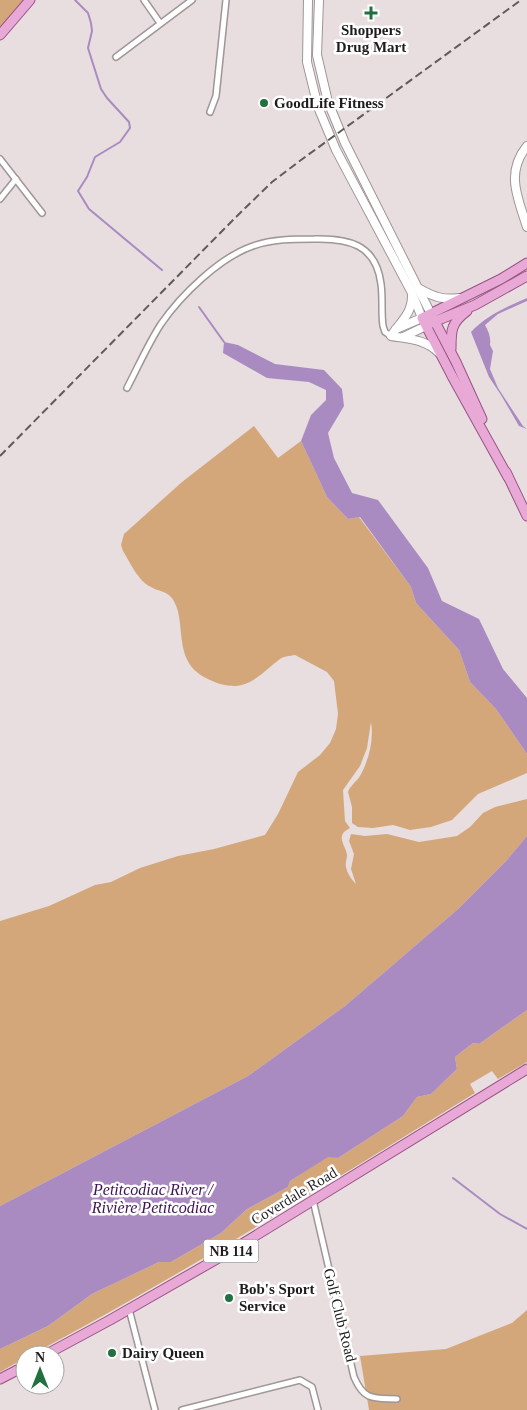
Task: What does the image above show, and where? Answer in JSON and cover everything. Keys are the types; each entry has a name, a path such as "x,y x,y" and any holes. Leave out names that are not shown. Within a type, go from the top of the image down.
{"main road":[{"path":"0,35 30,0"},
{"path":"308,0 307,62 318,107 336,150 412,293 451,352 527,516"},
{"path":"319,0 318,55 328,102 345,144 420,289 427,316 442,356 508,476"},
{"path":"527,146 519,157 515,170 514,185 527,227"},
{"path":"393,333 502,279 527,262"},
{"path":"451,352 452,327 461,316 475,305 527,276"},
{"path":"420,289 436,298 447,300 466,296"},
{"path":"393,333 407,317 411,309 412,293"},
{"path":"401,338 427,316 475,305"},
{"path":"393,333 401,338 412,339 434,347 442,356"},
{"name":"Coverdale Road","path":"63,1345 229,1252 527,1069"},
{"path":"0,1379 15,1371"}],"street":[{"path":"144,0 160,23"},
{"path":"116,57 192,0"},
{"path":"210,112 216,96 226,0"},
{"path":"0,158 42,214"},
{"path":"0,199 16,179"},
{"path":"127,388 160,326 178,303 210,272 230,256 254,245 272,241 304,239 341,240 357,245 364,250 378,272 381,284 385,332 393,333"},
{"name":"Golf Club Road","path":"313,1200 354,1377 360,1390 372,1398 397,1400"},
{"path":"129,1309 155,1410"},
{"path":"182,1410 300,1380 312,1387 318,1410"}],"shaded area":[{"path":"0,0 30,0 0,35"},
{"path":"254,426 278,458 301,441 327,497 348,519 359,517 411,587 416,603 459,650 470,682 496,709 527,754 527,773 478,794 452,820 431,827 410,830 393,825 373,828 358,827 352,823 352,807 348,792 360,776 368,757 372,736 371,722 367,748 360,766 343,790 345,821 350,828 345,831 342,837 347,855 347,872 356,884 351,869 354,854 349,841 351,834 365,836 387,834 419,842 457,836 470,827 483,813 495,807 527,799 527,836 507,860 458,909 345,1006 248,1076 0,1206 0,921 49,906 95,885 111,882 140,868 178,856 214,849 265,835 278,814 298,772 320,755 330,743 336,729 338,714 334,681 327,672 295,655 282,658 254,680 242,685 220,684 206,678 195,670 188,661 184,650 179,616 171,597 167,593 146,584 138,576 121,545 124,534 182,482"},
{"path":"527,1010 527,1062 498,1079 492,1071 470,1084 475,1093 255,1227 88,1324 49,1345 15,1345 15,1364 0,1372 0,1349 48,1326 92,1294 159,1262 171,1262 221,1233 247,1209 288,1187 290,1181 328,1156 338,1158 403,1116 417,1097 431,1094 457,1069 455,1057 473,1043 479,1044"},
{"path":"527,1310 527,1410 369,1410 360,1356 446,1349 512,1323"}],"water":[{"path":"527,298 527,301 498,314 485,325 493,351 490,369 498,388 523,426 527,429 519,426 489,377 471,332 504,308"},
{"path":"224,342 238,345 275,364 324,370 342,389 344,406 328,433 334,458 352,493 378,500 428,568 442,601 479,619 503,669 527,698 527,754 496,709 470,682 459,650 416,603 411,587 360,517 348,519 327,497 301,441 311,415 326,400 326,390 309,382 267,378 223,353"},
{"name":"Petitcodiac River / Rivière Petitcodiac","path":"527,836 527,1010 479,1044 473,1043 455,1057 457,1069 431,1094 417,1097 403,1116 338,1158 328,1157 290,1181 288,1187 247,1209 221,1233 171,1262 159,1262 92,1294 48,1326 0,1349 0,1206 248,1076 345,1006 458,909 507,860"}],"waterway":[{"path":"75,0 88,13 91,23 92,31 88,48 101,89 129,122 130,128 120,142 95,157 87,177 78,191 89,209 162,270"},
{"path":"199,307 224,342"},
{"path":"453,1178 500,1214 527,1229"}],"railway":[{"path":"0,456 272,182 521,0"}],"place":[{"name":"Shoppers Drug Mart","path":"371,13"},
{"name":"GoodLife Fitness","path":"264,103"},
{"name":"Bob's Sport Service","path":"229,1298"},
{"name":"Dairy Queen","path":"112,1353"}]}
